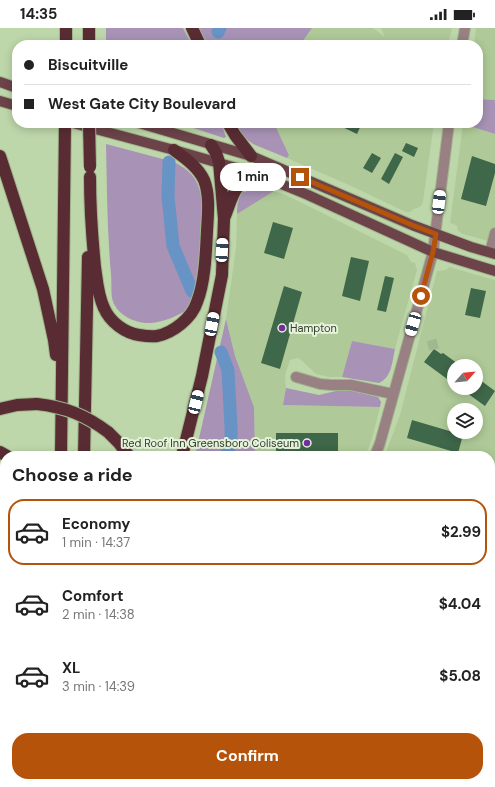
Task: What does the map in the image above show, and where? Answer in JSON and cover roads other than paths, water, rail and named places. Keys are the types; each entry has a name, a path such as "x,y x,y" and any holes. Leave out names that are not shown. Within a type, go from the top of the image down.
{"highway":[{"path":"66,28 66,40"},
{"path":"89,28 89,40"},
{"path":"192,28 198,40"},
{"path":"61,451 65,128"},
{"path":"89,128 91,230 97,282 104,309 113,321 122,329 134,334 157,336 180,325 197,304 203,276 207,239 208,194 203,179 197,168 174,150"},
{"path":"231,128 251,156"},
{"path":"183,451 202,376 221,281 224,219 219,162 211,144"},
{"path":"0,156 44,289 54,340 62,408"},
{"path":"84,451 90,172"},
{"path":"224,219 234,192 238,186 244,180 257,174"},
{"path":"0,409 18,405 37,404 54,406 72,411 88,418 108,432 125,451"}],"main road":[{"path":"0,82 12,86"},
{"path":"0,101 12,105"},
{"path":"92,128 219,162 257,174 308,195 433,252 495,271"},
{"path":"156,128 251,156 412,225 470,247 492,253"}],"street":[{"path":"463,40 465,28"},
{"path":"378,451 433,252 448,128"},
{"path":"492,253 495,233"},
{"path":"296,377 320,384 350,384 393,394"}],"waterway":[{"path":"218,32 220,28"},
{"path":"169,162 168,196 173,246 192,291"},
{"path":"221,352 228,370 231,443 228,451"}],"tunnel":[{"path":"428,346 439,343"}],"place":[{"name":"Hampton","path":"282,328"},
{"name":"Red Roof Inn Greensboro Coliseum","path":"307,443"}]}
